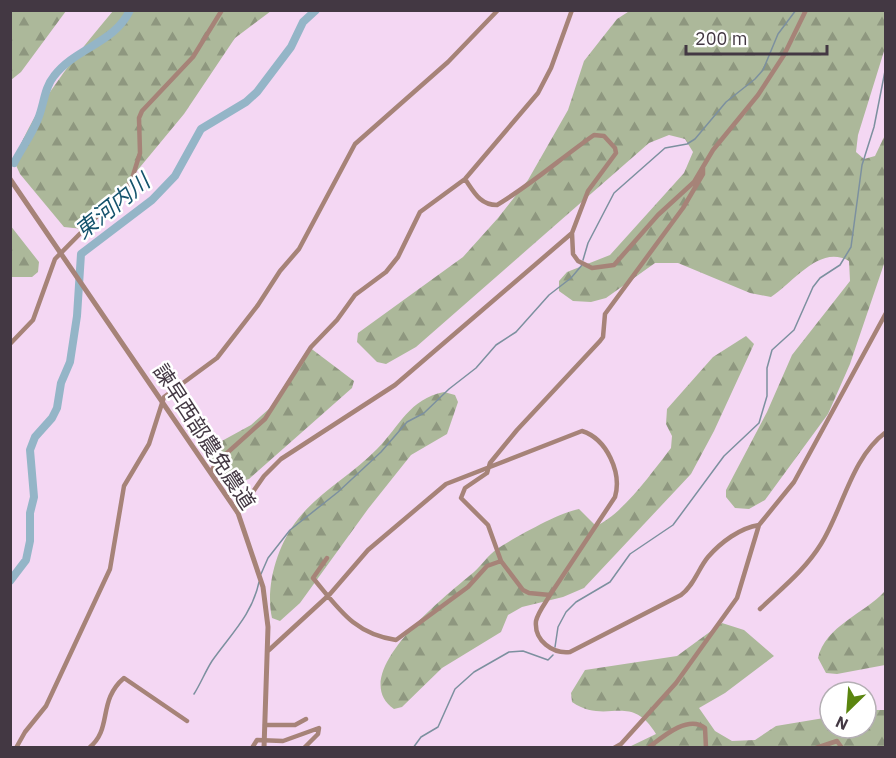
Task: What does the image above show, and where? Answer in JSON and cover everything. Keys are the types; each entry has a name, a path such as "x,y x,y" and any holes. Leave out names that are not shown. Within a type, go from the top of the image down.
{"street":[{"path":"10,344 33,320 55,259 131,182 140,153 139,118 142,111 193,57 222,10"},
{"path":"16,747 46,706 110,569 124,486 148,444 164,398 217,358 299,249 355,144 448,62 498,10"},
{"path":"211,471 214,465 265,419 311,347 337,320 355,295 386,272 398,257 420,212 465,179 545,84 572,10"},
{"path":"465,179 484,203 497,205 552,169 561,158 594,135 604,136 615,148 616,153 588,191 572,233 571,244 578,261 599,269 614,265 658,215 694,182 713,150 758,95 784,55 806,10"},
{"path":"550,595 529,593 523,590 501,561 488,525 461,498 465,488 487,472 517,430 603,337 605,314 683,208 703,174 703,168"},
{"name":"諫早西部農免農道","path":"10,179 238,513 263,587 269,650 264,747"},
{"path":"238,513 264,476 281,459 395,385 572,233"},
{"path":"614,747 621,744 676,683 737,598 759,525 794,482 885,312"},
{"path":"269,650 328,596 368,550 446,484 582,431 596,438 616,470 618,486 615,497 536,618 537,629 550,650 559,654 570,652 681,595 695,580 708,557 747,527 759,525"},
{"path":"760,609 802,570 820,545 858,467 872,443 885,432"},
{"path":"327,558 314,578 328,596 358,628 396,640 468,587 487,566 501,561"},
{"path":"89,747 94,744 103,726 107,699 114,686 124,678 187,721"},
{"path":"265,725 295,725 306,719"},
{"path":"648,747 676,728 696,725 705,728 706,747"},
{"path":"252,747 257,740 283,741 319,728 318,734 304,747"},
{"path":"816,747 837,741 842,747"}],"green space":[{"path":"11,10 66,11 21,72 11,80"},
{"path":"631,10 885,11 885,48 858,135 856,152 864,159 875,156 885,135 885,261 850,364 828,414 765,500 749,509 735,508 726,497 726,490 767,412 792,355 850,281 849,261 838,257 828,257 818,261 771,297 750,293 678,263 655,263 606,298 591,302 573,301 559,291 559,281 567,272 610,255 684,173 693,152 685,139 669,135 649,143 416,347 386,364 377,362 357,342 358,333 463,257 498,218 528,180 568,110 584,61 617,19"},
{"path":"113,11 271,11 235,38 184,114 93,224 83,229 64,227 20,174 14,161 45,100 70,64"},
{"path":"10,225 39,262 38,272 32,277 11,277"},
{"path":"746,336 754,344 714,431 691,474 584,588 563,597 522,607 508,615 501,632 442,668 402,707 394,709 382,694 382,676 390,656 424,616 494,551 525,532 579,509 596,526 617,512 671,448 672,436 666,424 667,409 713,357"},
{"path":"309,347 354,381 352,388 249,479 231,484 220,478 207,454 209,448 251,425 270,408"},
{"path":"444,392 455,395 458,402 447,434 411,455 368,509 300,603 280,621 272,618 270,593 275,567 284,541 298,519 316,500 377,449 413,407"},
{"path":"885,591 885,665 837,674 826,673 818,658 828,637"},
{"path":"722,623 744,630 774,656 725,693 699,708 715,731 732,741 755,740 776,726 818,719 818,740 878,740 878,710 885,710 885,747 629,747 656,734 646,721 637,714 627,711 596,711 585,709 572,702 571,693 585,670 677,656"}],"waterway":[{"path":"14,163 36,125 48,86 54,76 63,66 115,30 130,10"},
{"name":"東河内川","path":"10,581 26,560 30,541 30,513 34,497 30,450 35,437 52,418 57,408 61,383 70,362 77,316 81,254 152,200 175,176 201,129 246,102 257,92 291,47 303,22 316,10"},
{"path":"583,260 588,243 614,193 665,148 687,144 695,139 726,102 755,79 763,70 778,34 796,10"},
{"path":"555,647 558,627 566,612 576,602 610,582 630,554 673,525 724,456 759,423 767,396 767,368 772,350 794,330 813,287 820,278 840,265 851,247 862,165 874,127 886,66"},
{"path":"261,574 268,558 290,530 338,492 381,452 407,422 424,413 476,368 496,345 516,332 549,295 571,278 582,265"},
{"path":"194,694 212,661 246,614 259,582"},
{"path":"413,748 421,737 438,727 455,689 474,672 509,652 523,651 548,660 553,655"}]}
